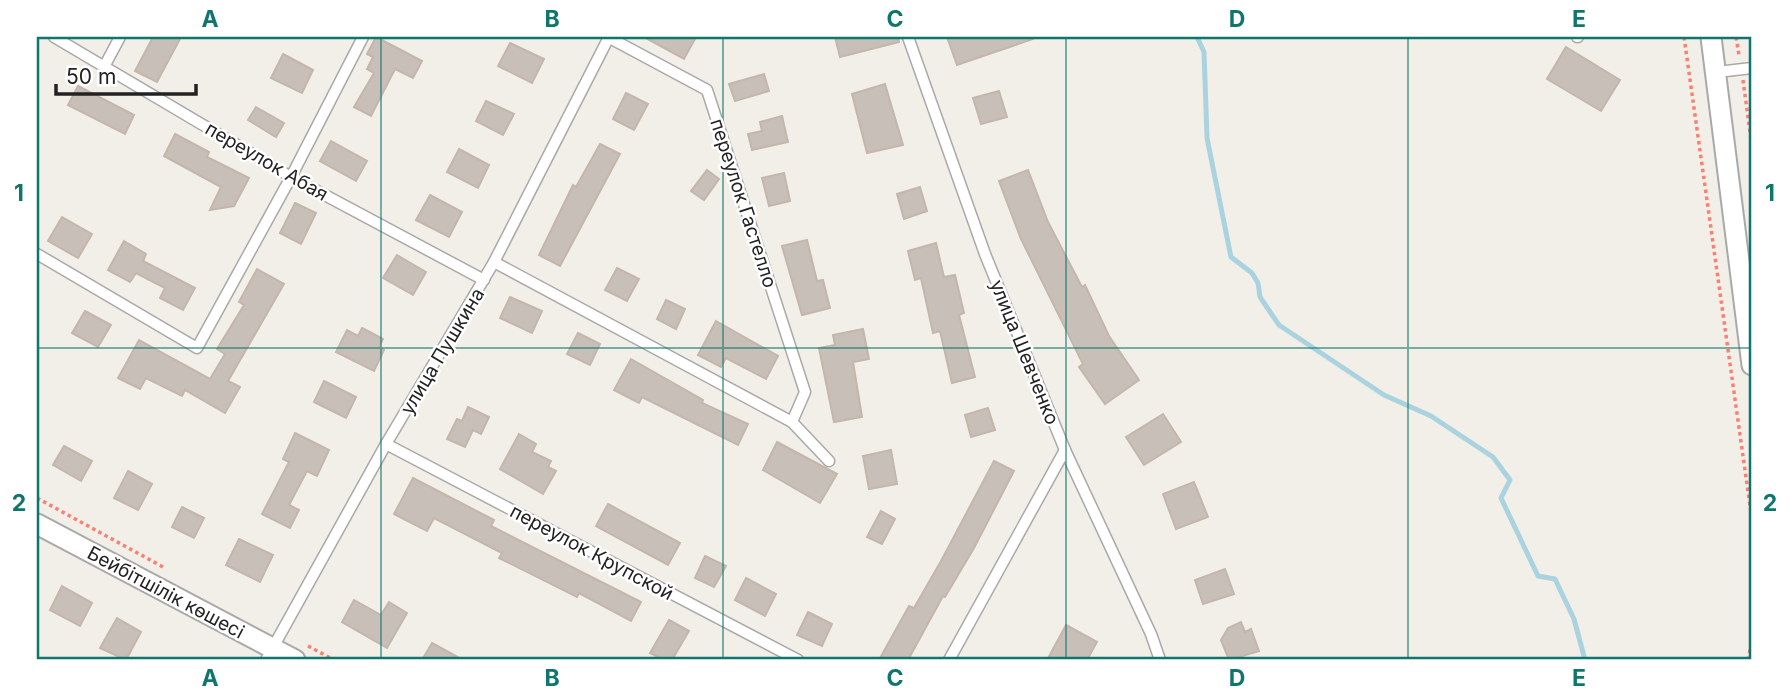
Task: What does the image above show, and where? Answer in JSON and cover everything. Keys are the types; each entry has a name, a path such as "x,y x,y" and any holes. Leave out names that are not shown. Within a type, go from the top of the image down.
{"street":[{"path":"1711,37 1748,296 1752,365"},
{"name":"Бейбітшілік көшесі","path":"37,524 270,654 295,660"}],"lane":[{"name":"переулок Абая","path":"54,37 291,177 484,280"},
{"path":"105,65 120,37"},
{"path":"37,254 197,348 291,177 363,37"},
{"name":"улица Пушкина","path":"270,654 386,444 494,262 609,37"},
{"name":"переулок Гастелло","path":"609,37 707,90 805,392 792,422"},
{"name":"улица Шевченко","path":"908,37 985,254 1065,450 1151,634 1160,660"},
{"path":"1717,72 1752,68"},
{"path":"494,262 792,422 829,461"},
{"name":"переулок Крупской","path":"386,444 797,660"},
{"path":"949,660 1065,450"}],"path":[{"path":"1684,37 1752,520"},
{"path":"1737,37 1752,147"},
{"path":"1748,660 1752,641"}],"building":[{"path":"153,37 181,37 157,82 135,71"},
{"path":"376,37 422,61 413,78 395,69 371,116 354,107 374,73 367,69 373,57 367,54"},
{"path":"644,37 696,37 684,59"},
{"path":"835,37 898,37 899,42 840,57"},
{"path":"947,37 1032,37 1033,39 957,65"},
{"path":"510,43 544,59 532,83 498,66"},
{"path":"1566,47 1620,80 1601,111 1547,79"},
{"path":"283,54 313,70 302,93 271,78"},
{"path":"764,74 769,91 735,101 729,84"},
{"path":"885,84 903,145 867,153 852,94"},
{"path":"78,86 134,115 125,134 68,105"},
{"path":"999,91 1007,117 981,124 973,98"},
{"path":"626,93 648,104 634,130 613,119"},
{"path":"486,101 514,114 503,135 476,121"},
{"path":"256,107 284,123 276,137 248,120"},
{"path":"782,116 788,142 752,150 748,134 762,131 760,122"},
{"path":"175,134 209,152 207,157 249,178 234,206 210,210 221,187 164,156"},
{"path":"331,141 367,161 356,181 320,161"},
{"path":"600,144 620,154 560,266 539,255 573,185 576,187"},
{"path":"459,149 489,165 478,188 447,172"},
{"path":"707,170 719,179 704,200 691,191"},
{"path":"1028,170 1048,222 1082,287 1085,285 1109,336 1139,380 1105,404 1079,367 1083,364 1021,239 999,181"},
{"path":"784,173 790,201 769,206 762,178"},
{"path":"920,187 927,211 904,219 897,194"},
{"path":"430,195 462,212 449,237 416,220"},
{"path":"295,203 316,213 301,244 280,233"},
{"path":"62,217 92,234 78,258 48,241"},
{"path":"807,240 817,281 823,280 830,308 802,315 782,246"},
{"path":"124,241 146,254 143,261 195,288 183,310 160,298 165,288 136,273 130,282 108,270"},
{"path":"936,243 944,277 955,275 964,313 959,315 975,377 952,383 940,331 933,333 921,278 915,280 908,251"},
{"path":"397,255 426,272 413,295 383,278"},
{"path":"617,268 639,279 627,301 605,290"},
{"path":"257,269 284,284 228,381 240,387 225,413 185,390 182,396 146,378 140,389 118,378 139,340 210,379 225,354 217,349 244,305 239,302"},
{"path":"510,297 542,311 532,333 500,318"},
{"path":"666,300 685,309 676,329 657,319"},
{"path":"85,311 111,325 98,347 72,333"},
{"path":"716,321 778,356 766,379 726,358 721,367 698,355"},
{"path":"362,328 383,339 379,347 384,350 374,371 336,352 347,330 358,336"},
{"path":"863,329 869,359 853,362 862,417 834,422 819,348 835,345 833,335"},
{"path":"578,333 600,344 590,365 567,354"},
{"path":"631,359 703,400 702,403 748,424 738,445 642,397 639,403 614,390"},
{"path":"324,381 356,397 346,418 314,402"},
{"path":"468,407 489,417 481,434 473,430 465,447 447,439 457,419 462,421"},
{"path":"988,408 995,430 971,437 965,415"},
{"path":"1163,414 1181,442 1144,465 1126,437"},
{"path":"295,433 329,450 317,476 307,471 289,505 299,510 290,528 262,514 289,462 283,459"},
{"path":"519,434 536,444 532,452 551,461 548,467 556,471 543,494 500,469"},
{"path":"777,442 837,474 820,503 763,470"},
{"path":"64,446 92,461 81,481 53,465"},
{"path":"891,450 897,484 869,489 863,456"},
{"path":"994,461 1014,471 974,548 945,597 943,596 908,660 879,660 909,606 914,608"},
{"path":"128,471 152,484 138,510 114,498"},
{"path":"413,478 494,520 491,526 641,602 631,621 579,593 577,597 499,558 502,553 434,518 427,531 394,514"},
{"path":"1194,482 1208,517 1176,529 1163,494"},
{"path":"608,504 680,543 668,565 596,526"},
{"path":"182,507 204,518 194,538 172,527"},
{"path":"881,511 895,519 882,544 867,537"},
{"path":"239,539 273,555 260,582 226,565"},
{"path":"705,556 726,566 714,587 695,578"},
{"path":"1225,569 1234,594 1203,604 1195,580"},
{"path":"746,578 776,594 765,616 735,600"},
{"path":"62,586 92,603 80,626 50,610"},
{"path":"354,600 381,615 389,602 407,613 387,648 342,622"},
{"path":"808,612 832,624 822,646 797,635"},
{"path":"117,618 141,632 126,660 100,648"},
{"path":"669,620 689,631 672,660 664,660 650,653"},
{"path":"1241,622 1245,632 1251,629 1259,651 1229,660 1221,640 1228,628"},
{"path":"1066,625 1097,642 1087,660 1047,660"},
{"path":"432,643 463,660 422,660"}],"waterway":[{"path":"1197,37 1204,52 1207,138 1231,257 1252,273 1258,283 1260,297 1279,325 1384,395 1431,416 1493,457 1510,480 1501,498 1538,576 1555,579 1574,619 1585,660"}]}
